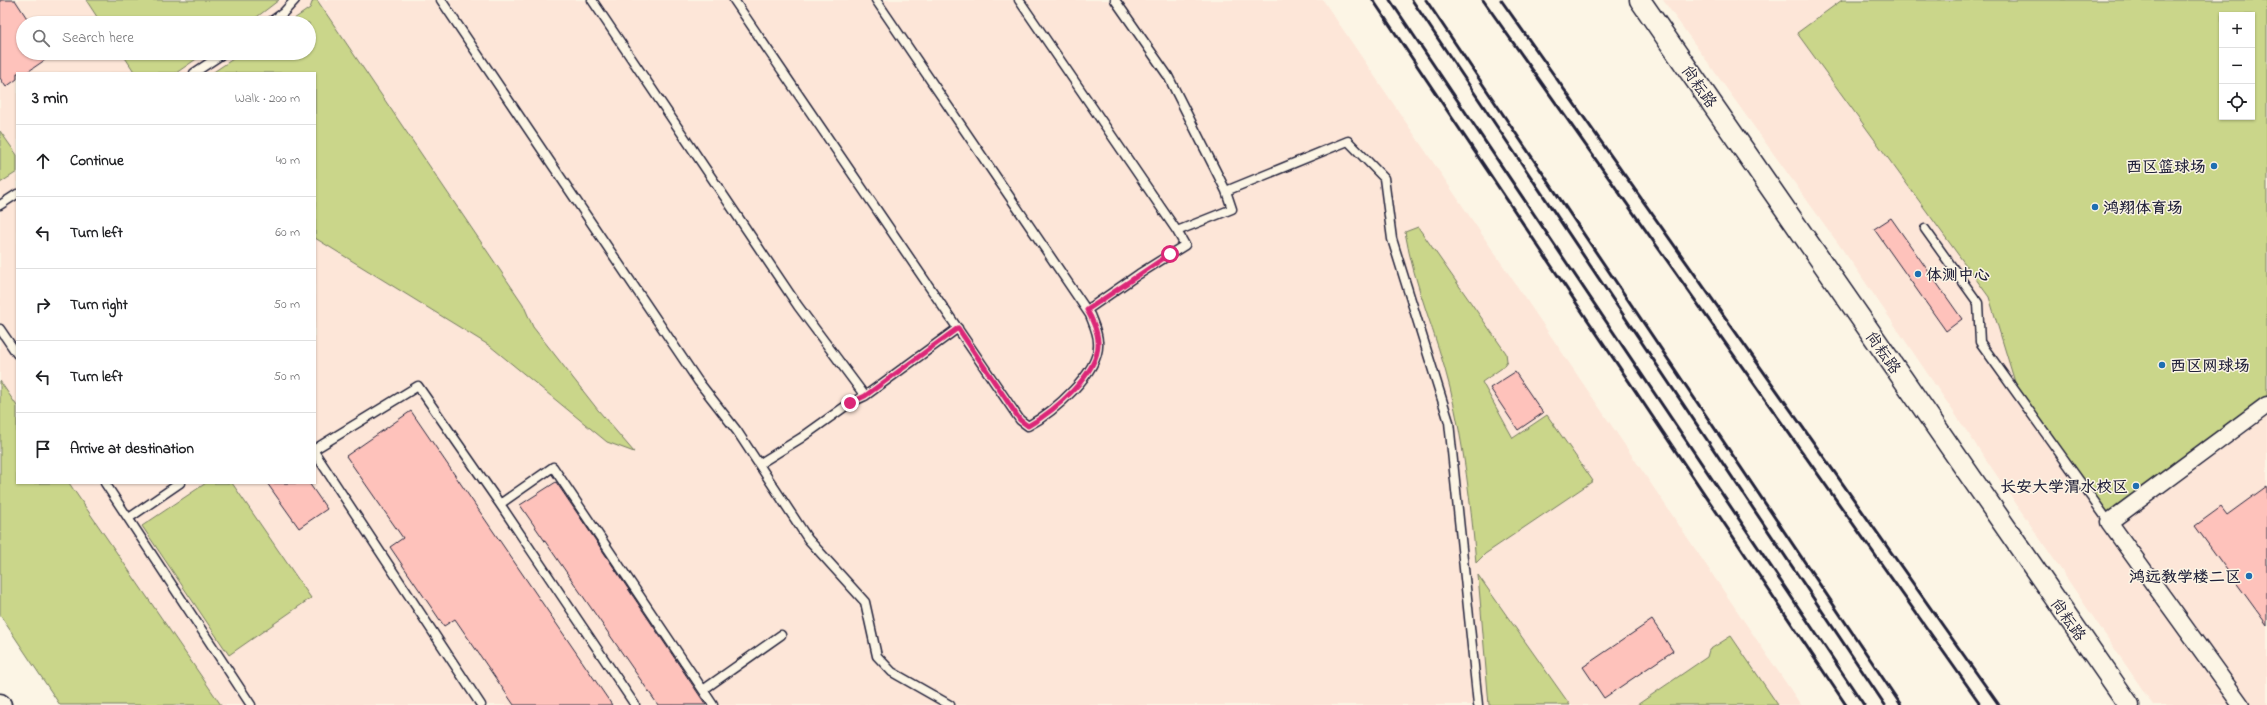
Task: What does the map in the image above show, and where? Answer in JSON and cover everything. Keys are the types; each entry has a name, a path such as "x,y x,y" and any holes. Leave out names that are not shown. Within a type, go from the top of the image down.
{"street":[{"name":"尚耘路","path":"1640,0 2129,705"},
{"path":"2241,705 2109,522 2267,404"}],"lane":[{"path":"280,16 295,0"},
{"path":"441,0 698,381 737,431 808,539 865,602 877,656 892,672 950,705"},
{"path":"592,0 798,306 865,396"},
{"path":"734,0 1020,420 1028,426 1064,401 1093,365 1098,342 1087,310 876,0"},
{"path":"1020,0 1185,245 1139,274 1087,310"},
{"path":"1115,0 1168,76 1226,191 1232,208 1177,231"},
{"path":"196,72 214,60"},
{"path":"1226,191 1348,140 1384,178 1392,239 1449,422 1478,705"},
{"path":"0,205 16,195"},
{"path":"1925,229 1978,303 1980,342 2109,522"},
{"path":"759,464 801,438 850,403 865,396 958,328"},
{"path":"0,329 16,353"},
{"path":"316,448 418,386 500,504 635,705"},
{"path":"316,455 481,705"},
{"path":"500,504 553,467 713,705"},
{"path":"106,484 251,705"},
{"path":"129,518 179,484"},
{"path":"703,690 781,635"}],"shaded area":[{"path":"0,0 1323,0 1801,705 212,705 62,484 316,484 316,72 16,72 16,418 0,394"},
{"name":"鸿翔体育场","path":"1663,0 2267,0 2267,705 2153,705 1855,267"}],"green space":[{"path":"86,0 279,0 258,16 96,16"},
{"path":"313,0 317,0 523,304 533,327 598,410 634,452 607,442 490,346 316,239 316,72 214,72 232,60 316,60 316,16 298,16 310,8"},
{"name":"鸿翔体育场","path":"1842,0 2267,0 2267,398 2107,516 2018,392 1989,297 1797,33"},
{"path":"127,60 195,60 177,72 134,72"},
{"path":"0,131 16,154 16,173 0,183"},
{"path":"1418,227 1506,353 1507,361 1502,368 1482,382 1513,438 1547,415 1593,481 1485,554 1476,563 1466,475 1455,409 1445,368 1414,272 1405,232"},
{"path":"0,381 16,405 16,484 70,484 221,705 60,705 0,615"},
{"path":"205,484 233,484 311,598 229,655 142,526"},
{"path":"1478,575 1570,705 1489,705"},
{"path":"1731,636 1778,705 1637,705 1707,657 1709,650"}],"building":[{"path":"0,0 15,0 25,16 16,16 16,60 45,60 27,72 16,72 16,80 6,87 0,78"},
{"name":"体测中心","path":"1891,218 1962,319 1946,331 1874,229"},
{"path":"1515,372 1543,413 1518,430 1490,388"},
{"path":"411,411 612,705 514,705 455,619 444,626 390,547 403,538 346,456"},
{"path":"556,482 706,705 658,705 520,505"},
{"path":"268,484 310,484 327,509 299,528"},
{"name":"鸿远教学楼二区","path":"2267,486 2267,625 2195,526 2221,507 2227,515"},
{"path":"1652,620 1673,651 1604,698 1583,667"}],"railway":[{"path":"1373,0 1846,705"},
{"path":"1390,0 1864,705"},
{"path":"1412,0 1885,705"},
{"path":"1426,0 1901,705"},
{"path":"1483,0 1981,705"},
{"path":"1501,0 1999,705"}],"place":[{"name":"西区篮球场","path":"2214,166"},
{"name":"鸿翔体育场","path":"2095,207"},
{"name":"体测中心","path":"1918,274"},
{"name":"西区网球场","path":"2162,365"},
{"name":"长安大学渭水校区","path":"2136,486"},
{"name":"鸿远教学楼二区","path":"2249,576"}],"route":[{"path":"850,403 865,396 958,328 1020,420 1028,426 1064,401 1093,365 1098,342 1090,315 1087,310 1170,254"}]}
